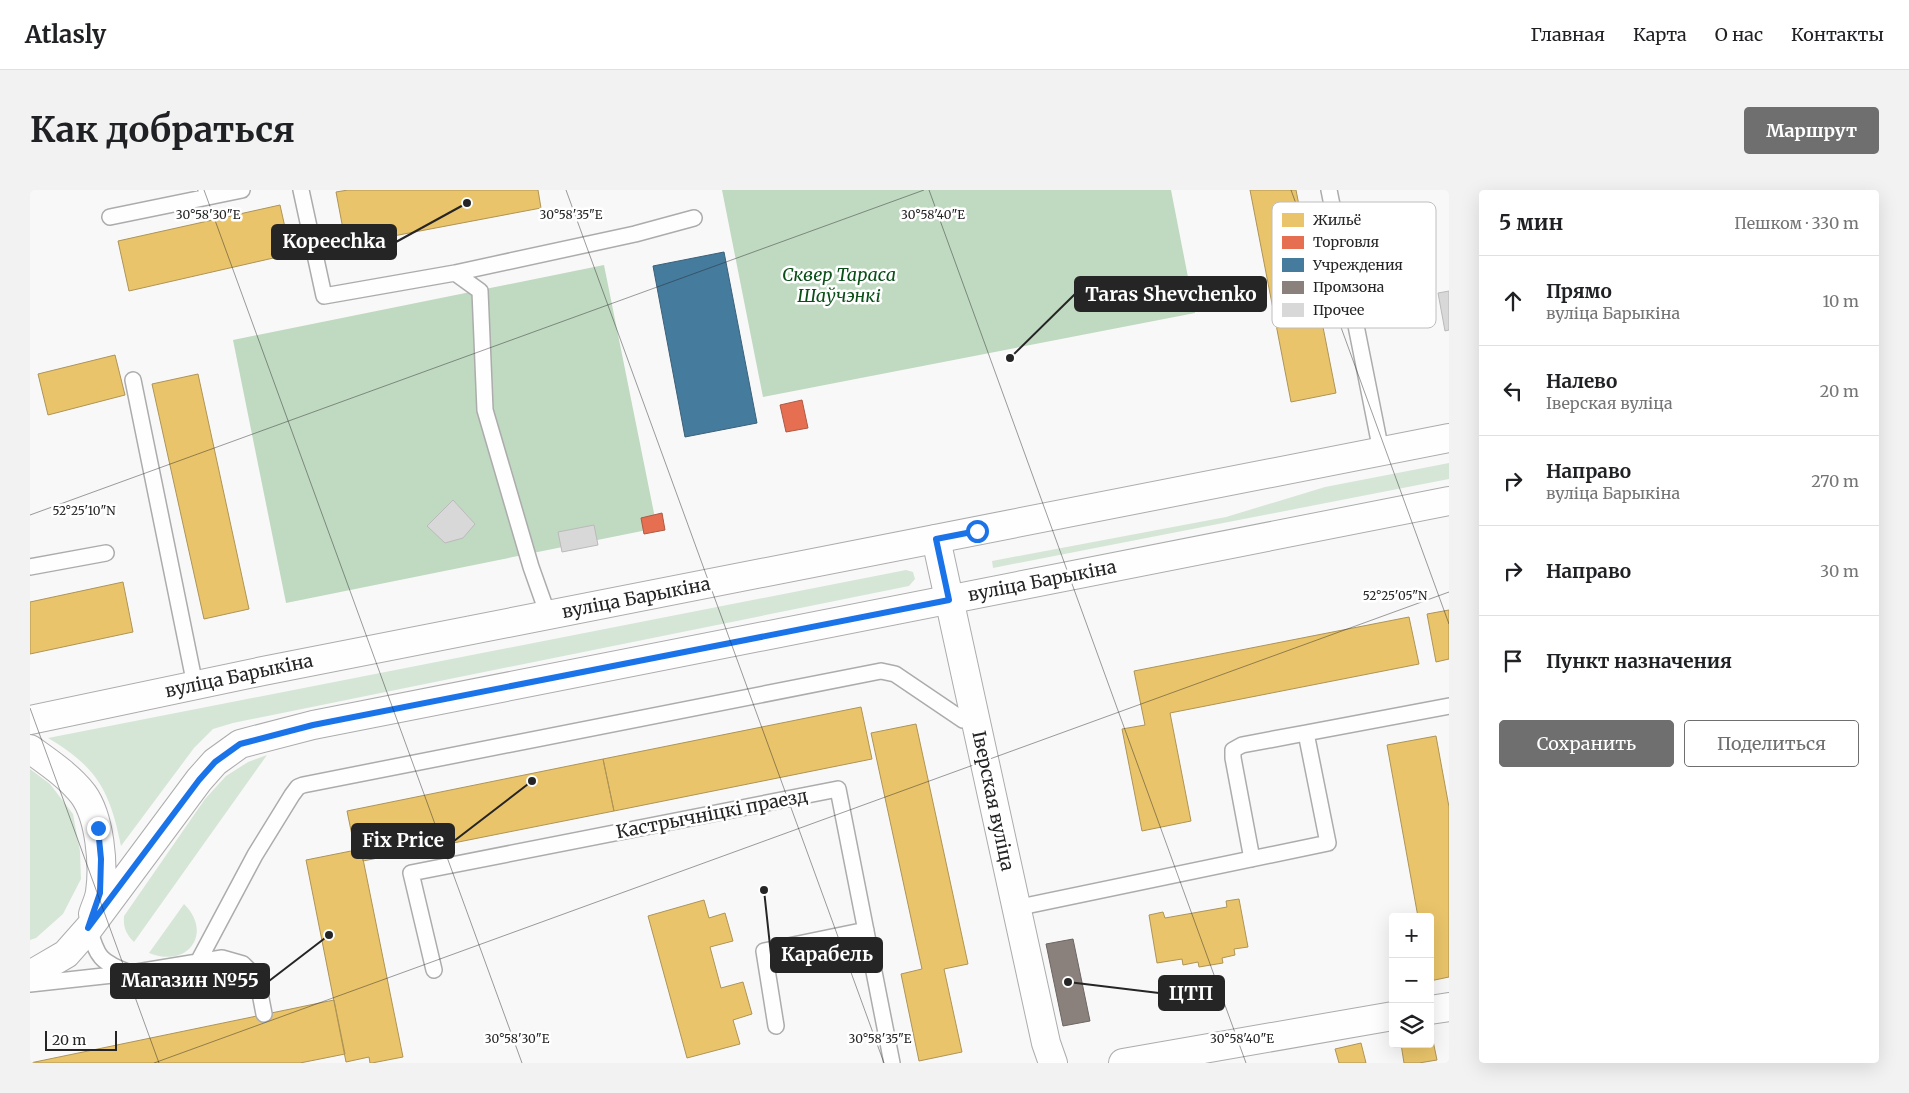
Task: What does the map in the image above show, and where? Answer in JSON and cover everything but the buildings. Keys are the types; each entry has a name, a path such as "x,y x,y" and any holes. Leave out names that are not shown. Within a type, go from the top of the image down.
{"main road":[{"name":"вуліца Барыкіна","path":"30,720 195,685 1449,438"},
{"name":"вуліца Барыкіна","path":"30,976 66,954 88,928 199,780 215,762 240,744 313,725 1449,501"},
{"name":"Іверская вуліца","path":"936,539 1046,1044 1053,1063"},
{"path":"30,749 61,771 84,795 98,828 101,859 100,893 88,928"},
{"path":"1434,1009 1449,1007"},
{"path":"1123,1063 1389,1017"}],"lane":[{"path":"110,217 207,194 242,190"},
{"path":"301,190 324,296 455,273 636,234 694,218"},
{"path":"455,273 480,290 485,410 531,567 548,615"},
{"path":"1356,328 1381,451"},
{"path":"133,380 195,685"},
{"path":"30,567 106,553"},
{"path":"198,962 255,855 292,795 298,787 303,785 868,672 880,671 894,674 963,720 975,720"},
{"path":"1252,859 1233,750 1242,745 1449,706"},
{"path":"1016,908 1328,843 1306,733"},
{"name":"Кастрычніцкі праезд","path":"434,970 411,873 838,789 892,1063"},
{"path":"88,928 96,951 106,962 132,973"},
{"path":"776,1026 764,951 866,930"},
{"path":"30,984 132,973 222,958 243,964 251,972 258,984 264,1014"}],"green space":[{"name":"Сквер Тараса Шаўчэнкі","path":"722,190 1171,190 1195,313 763,397"},
{"path":"604,265 657,528 286,603 233,340"},
{"path":"1449,463 1449,479 993,568 992,561 1226,517 1325,487"},
{"path":"906,570 913,572 915,579 909,586 233,723 213,729 194,748 121,846 112,810 99,782 79,759 48,738"},
{"path":"267,755 134,942 126,930 124,916 205,799 226,776 248,762"},
{"path":"30,769 50,784 73,814 80,851 81,879 63,914 36,938 30,940"},
{"path":"184,904 192,915 196,926 196,936 192,945 185,952 175,956 163,957 149,953"}],"place":[{"name":"Kopeechka","path":"467,203"},
{"name":"Taras Shevchenko","path":"1010,358"},
{"name":"Fix Price","path":"532,781"},
{"name":"Карабель","path":"764,890"},
{"name":"Магазин №55","path":"329,935"},
{"name":"ЦТП","path":"1068,982"}],"route":[{"path":"98,828 101,859 100,893 88,928 199,780 215,762 240,744 313,725 949,600 936,539 977,531"}]}
